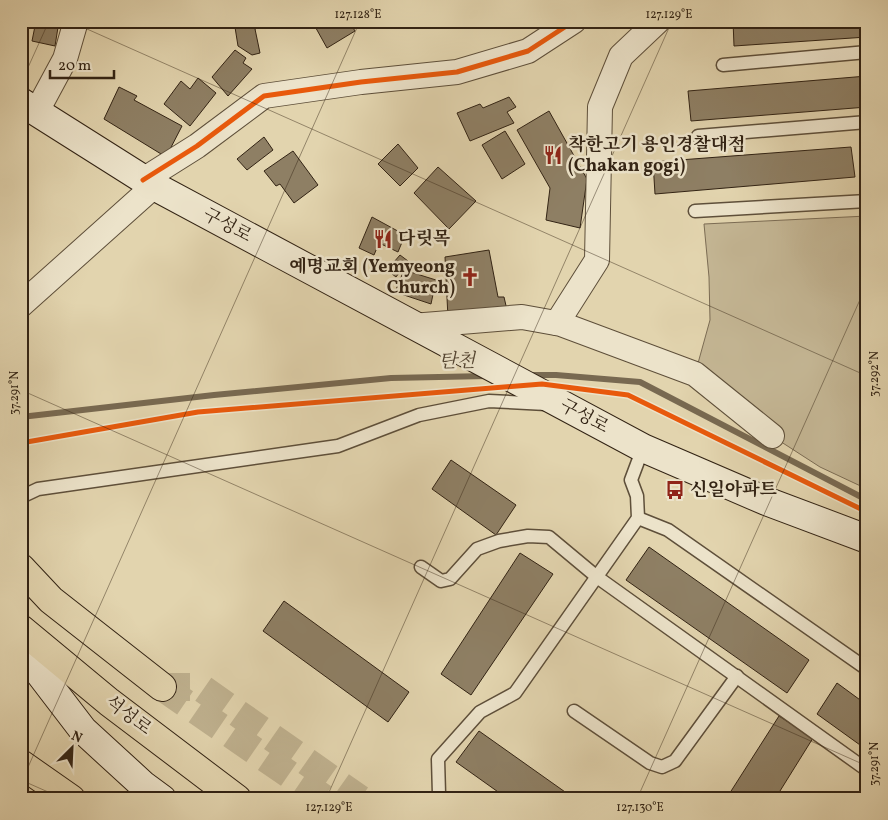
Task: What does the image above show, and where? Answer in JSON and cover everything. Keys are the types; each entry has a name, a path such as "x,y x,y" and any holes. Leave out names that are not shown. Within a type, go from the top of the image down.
{"highway":[{"path":"21,568 51,600 162,687"},
{"name":"석성로","path":"21,629 109,702 238,799"},
{"path":"21,764 71,799"}],"main road":[{"name":"구성로","path":"29,107 148,183 643,448 766,500 867,539"},
{"path":"21,649 83,730 143,785 162,799"}],"street":[{"path":"29,107 65,59 76,21"},
{"path":"21,305 148,183 264,96 360,82 457,72 528,51 574,21"},
{"path":"557,323 597,260 600,107 621,56 658,21"},
{"path":"412,326 522,317 557,323 695,374 772,436"}],"lane":[{"path":"723,65 867,52"},
{"path":"698,136 867,122"},
{"path":"695,211 867,202"},
{"path":"21,497 38,489 338,446 419,415 489,401 556,402"},
{"path":"440,797 438,759 480,712 515,693 638,518 637,496 631,480 643,448"},
{"path":"638,518 668,530 867,669"},
{"path":"421,567 441,581 450,579 477,549 499,541 528,536 548,536 597,578 867,770"},
{"path":"574,712 650,763 662,767 675,761 737,676"}],"shaded area":[{"path":"867,216 867,489 820,467 772,436 695,374 710,320 709,277 704,224"}],"building":[{"path":"36,21 59,21 55,46 32,41"},
{"path":"234,21 269,21 269,24 255,29 260,53 252,55 238,46"},
{"path":"312,21 349,21 355,31 327,48"},
{"path":"504,21 548,21 548,24 505,28"},
{"path":"733,21 867,21 867,37 734,46"},
{"path":"235,50 246,58 243,63 252,69 228,96 212,77"},
{"path":"867,76 867,107 691,121 688,91"},
{"path":"198,78 216,93 190,126 164,104 181,81 190,89"},
{"path":"119,87 137,96 134,100 182,126 166,157 104,119"},
{"path":"509,97 516,107 507,112 514,123 470,141 457,113 480,104 483,108"},
{"name":"착한고기 용인경찰대점 (Chakan gogi)","path":"549,111 587,179 580,228 546,220 550,188 517,130"},
{"path":"505,131 525,164 502,179 482,145"},
{"path":"264,137 273,150 247,170 237,159"},
{"path":"398,144 418,168 400,186 378,164"},
{"path":"851,147 855,177 655,194 653,162"},
{"path":"293,151 318,185 294,203 280,184 276,186 264,171"},
{"path":"438,167 476,201 449,229 414,193"},
{"name":"다릿목","path":"372,217 405,235 398,252 379,243 374,255 359,248"},
{"name":"예명교회 (Yemyeong Church)","path":"489,250 498,297 504,297 507,310 448,318 445,257"},
{"path":"400,255 408,261 396,277 387,270"},
{"path":"404,270 436,280 431,304 395,292"},
{"path":"451,460 516,505 496,535 432,489"},
{"path":"649,547 809,660 787,693 626,580"},
{"path":"520,553 553,574 471,695 441,674"},
{"path":"284,601 409,692 388,722 263,631"},
{"path":"837,683 867,705 867,750 817,714"},
{"path":"779,716 813,738 775,799 726,799"},
{"path":"479,731 575,799 508,799 456,762"}],"waterway":[{"name":"탄천","path":"529,375 556,375 640,382 867,500"},
{"name":"탄천","path":"21,417 214,395 391,378 487,376"}],"tunnel":[{"path":"162,687 200,687 360,799"},
{"path":"162,687 325,799"}],"cycle path":[{"path":"143,180 197,146 264,96 361,82 457,72 528,51 574,21"},
{"path":"21,443 198,412 542,384 628,395 867,512"}],"place":[{"name":"착한고기 용인경찰대점 (Chakan gogi)","path":"553,155"},
{"name":"다릿목","path":"383,239"},
{"name":"예명교회 (Yemyeong Church)","path":"470,277"},
{"name":"신일아파트","path":"675,490"}]}
